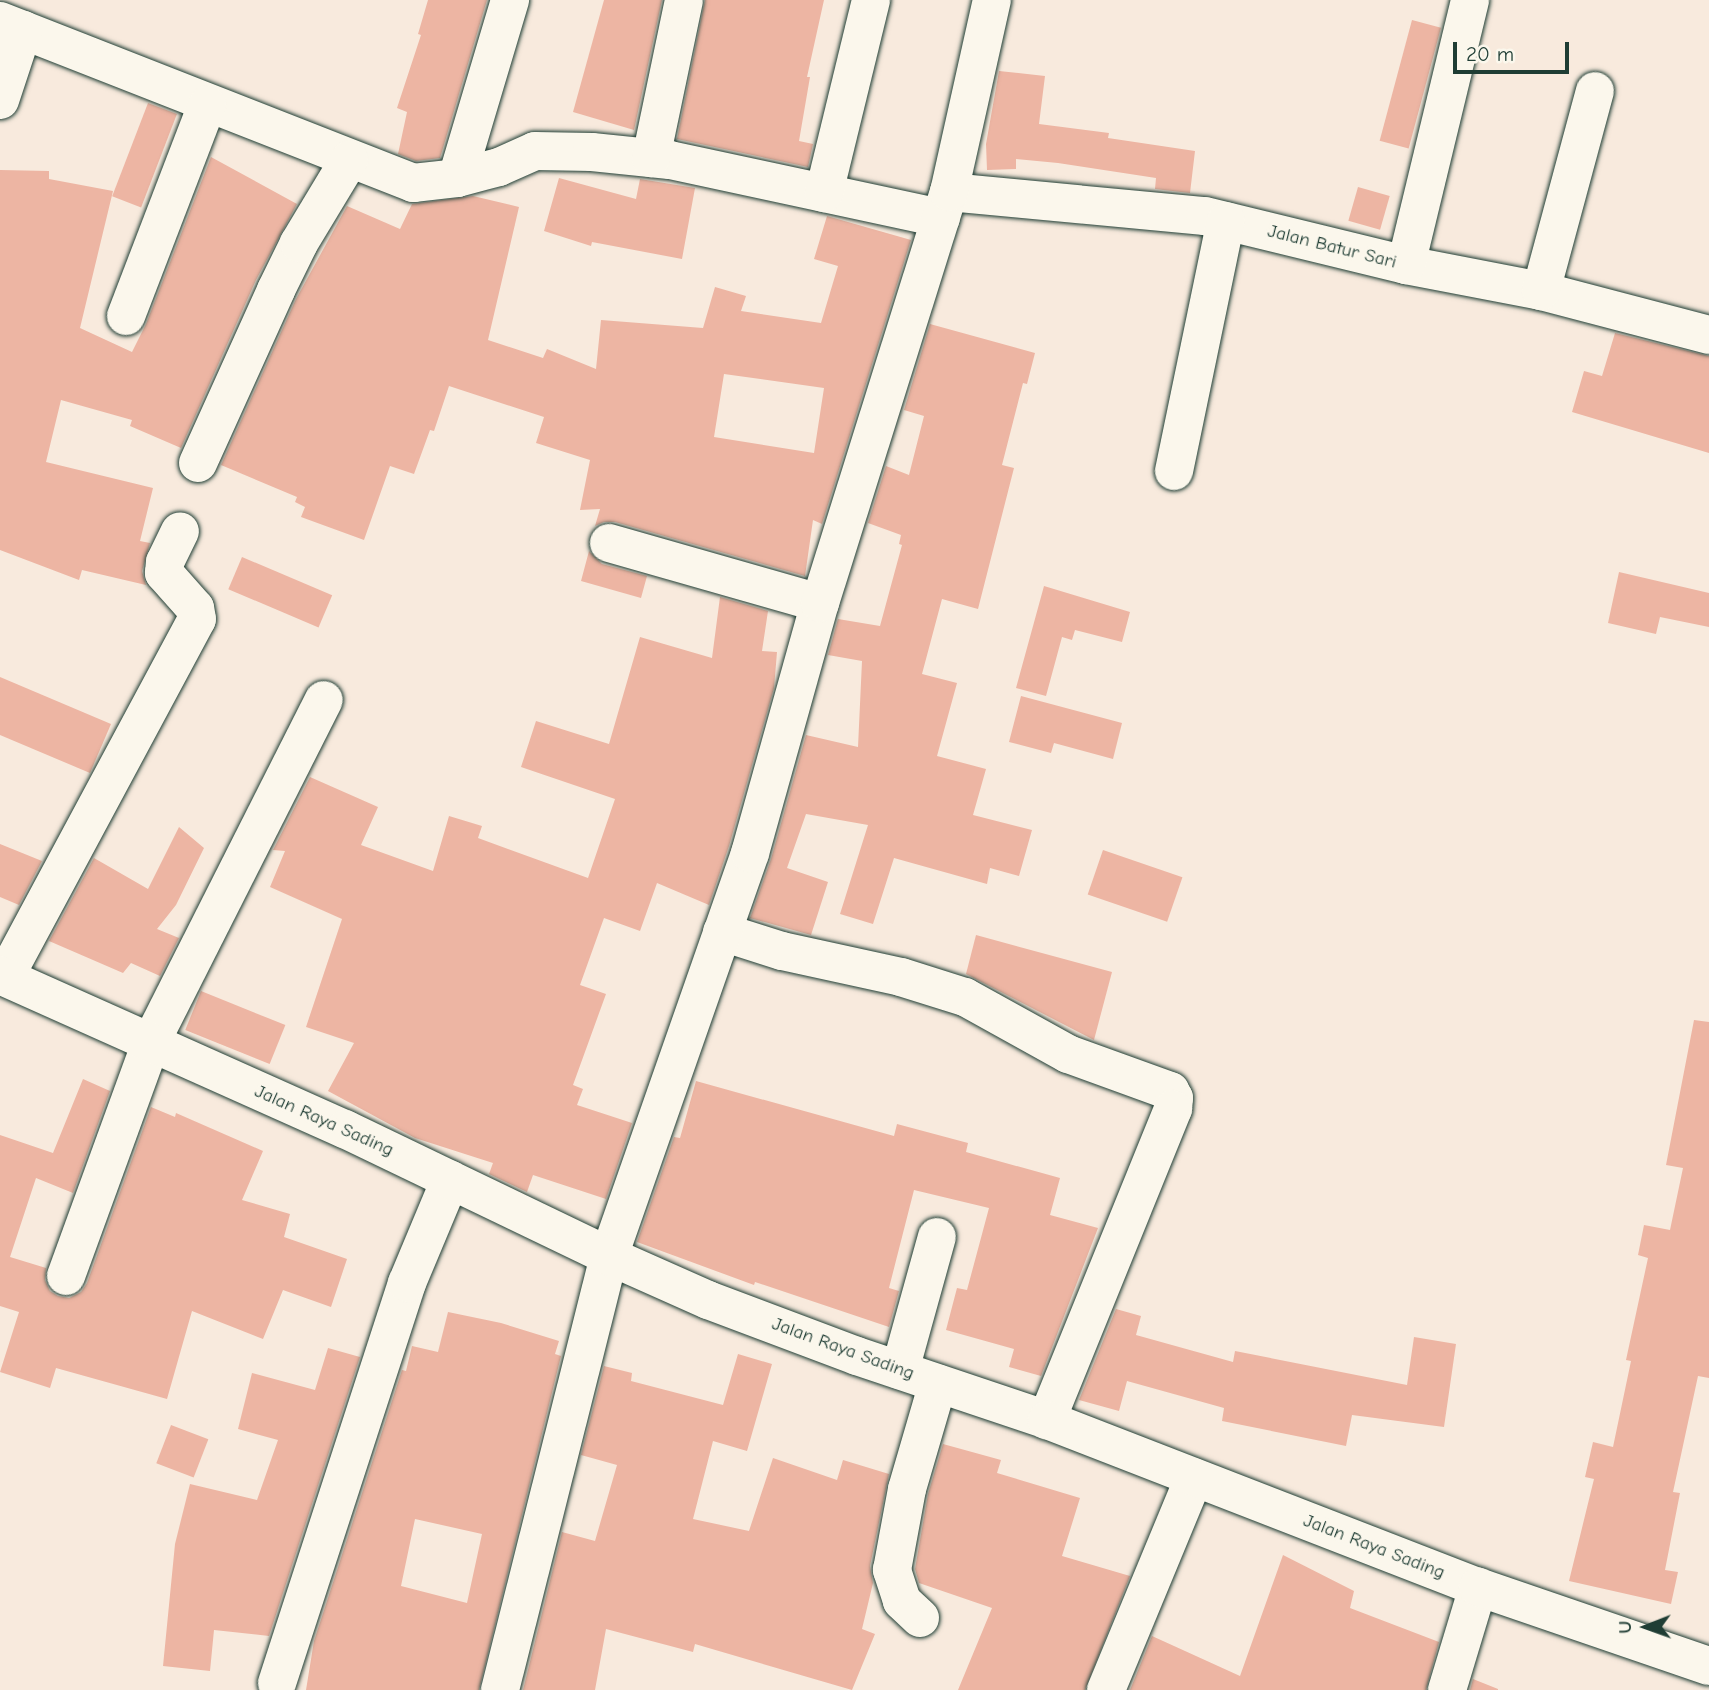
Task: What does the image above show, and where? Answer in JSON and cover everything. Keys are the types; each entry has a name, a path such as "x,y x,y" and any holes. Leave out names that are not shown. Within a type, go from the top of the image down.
{"street":[{"path":"457,177 510,0"},
{"path":"651,158 684,0"},
{"path":"824,194 871,0"},
{"path":"500,1690 609,1256 750,853 820,603 945,205 992,0"},
{"path":"1406,265 1470,0"},
{"path":"0,100 11,26"},
{"name":"Jalan Batur Sari","path":"11,26 122,67 207,105 412,183 457,177 499,167 535,151 592,152 651,158 824,194 945,205 1205,216 1406,265 1541,291 1709,335"},
{"path":"1541,291 1595,91"},
{"path":"126,316 207,105"},
{"path":"198,463 299,243 349,160"},
{"path":"1174,471 1226,221"},
{"path":"2,976 197,619 195,608 164,573 165,562 180,531"},
{"path":"609,542 820,603"},
{"path":"66,1276 151,1042 324,700"},
{"path":"722,932 782,951 901,977 965,997 1068,1054 1152,1082 1170,1091 1174,1098 1167,1126 1047,1420"},
{"name":"Jalan Raya Sading","path":"2,976 151,1042 708,1300 1047,1420 1478,1587 1708,1662"},
{"path":"277,1682 407,1283 450,1180"},
{"path":"900,1370 937,1237"},
{"path":"920,1618 902,1601 892,1570 908,1489 938,1383"},
{"path":"1106,1690 1194,1478"},
{"path":"1447,1690 1478,1587"}],"building":[{"path":"428,0 487,0 440,158 416,161 398,154 407,112 397,108 421,35 418,34"},
{"path":"604,0 662,0 634,130 573,112"},
{"path":"705,0 824,0 807,77 810,77 799,141 813,144 808,167 677,139"},
{"path":"1412,20 1441,28 1409,149 1380,141"},
{"path":"999,71 1045,76 1039,124 1109,133 1108,138 1195,151 1190,193 1155,189 1156,178 1058,163 1016,159 1016,169 987,170 986,144"},
{"path":"148,103 177,114 141,207 112,196"},
{"path":"211,157 297,204 256,280 181,448 130,426 132,420 61,400 46,462 153,488 140,541 150,543 142,571 146,585 82,570 79,580 0,550 0,170 49,171 49,179 113,191 80,328 132,352 146,324"},
{"path":"559,178 636,199 640,179 695,188 682,259 592,242 591,246 544,231"},
{"path":"1358,187 1390,196 1380,230 1348,221"},
{"path":"473,196 519,207 488,340 543,358 547,349 596,369 601,320 703,328 715,287 746,296 741,311 821,323 838,266 814,259 827,216 911,240 822,524 813,520 805,576 615,522 604,522 595,526 600,509 580,510 590,460 536,443 544,417 449,386 434,431 430,430 414,474 390,466 364,540 301,517 305,507 295,502 297,497 221,465 296,299 347,206 400,229 412,204","holes":["724,374 824,388 814,453 714,437"]},
{"path":"930,324 1035,353 1027,384 1023,383 1002,465 1014,468 978,609 942,599 922,674 957,683 937,756 986,769 973,815 1032,830 1019,876 990,868 987,884 894,858 873,924 840,914 868,825 806,814 787,868 828,882 811,935 750,918 771,859 806,735 858,747 862,661 828,655 838,619 880,626 902,545 899,544 901,535 868,523 886,466 909,475 924,416 904,410"},
{"path":"1615,333 1709,356 1709,453 1572,412 1584,371 1602,376"},
{"path":"589,551 602,564 647,576 641,598 581,581"},
{"path":"242,557 332,595 319,628 228,589"},
{"path":"1619,572 1709,593 1709,627 1660,617 1656,634 1608,623"},
{"path":"1044,586 1130,612 1122,642 1075,630 1072,640 1062,637 1046,696 1016,688"},
{"path":"720,597 768,611 762,651 777,652 774,688 729,846 709,905 657,883 640,931 604,918 580,985 606,994 573,1085 583,1089 577,1105 632,1123 606,1199 533,1175 527,1192 489,1174 493,1163 415,1138 328,1091 354,1043 306,1027 342,919 270,887 285,851 273,850 310,777 378,807 361,845 433,871 449,816 482,826 478,838 588,878 615,799 521,767 536,721 609,744 640,637 712,658"},
{"path":"0,677 111,724 90,773 0,735"},
{"path":"1021,696 1122,723 1113,759 1054,743 1051,753 1009,742"},
{"path":"179,827 204,848 176,905 157,929 179,938 160,976 131,963 123,973 49,941 94,858 148,889"},
{"path":"0,844 42,861 19,905 0,897"},
{"path":"1103,850 1182,877 1167,922 1088,894"},
{"path":"976,935 1112,972 1094,1040 966,974"},
{"path":"201,991 285,1025 270,1064 185,1030"},
{"path":"1694,1020 1709,1022 1709,1378 1698,1376 1673,1492 1680,1493 1665,1570 1678,1572 1671,1604 1569,1581 1594,1479 1585,1477 1593,1442 1613,1447 1631,1361 1626,1360 1648,1258 1638,1255 1644,1225 1670,1230 1683,1168 1666,1165"},
{"path":"83,1079 110,1091 73,1193 36,1178 10,1257 46,1268 45,1280 50,1291 58,1296 69,1298 81,1292 87,1283 151,1107 175,1117 176,1113 263,1151 242,1200 290,1214 284,1237 347,1259 331,1307 283,1290 263,1339 192,1311 167,1399 56,1368 50,1388 0,1372 19,1312 0,1306 0,1135 53,1153"},
{"path":"696,1081 894,1136 897,1124 968,1143 966,1152 1060,1178 1050,1215 1098,1228 1041,1376 1009,1367 1014,1349 946,1330 957,1288 967,1290 989,1208 914,1190 889,1288 899,1291 889,1327 755,1282 754,1285 637,1242 674,1137 680,1138"},
{"path":"1116,1309 1141,1316 1136,1335 1233,1362 1235,1351 1407,1385 1414,1337 1456,1344 1444,1427 1352,1415 1346,1446 1222,1421 1224,1408 1127,1381 1119,1411 1079,1400"},
{"path":"448,1312 501,1323 559,1341 555,1354 561,1356 479,1690 306,1690 314,1641 402,1370 406,1371 412,1346 438,1352","holes":["415,1519 482,1534 467,1603 401,1586"]},
{"path":"328,1348 360,1357 269,1636 214,1630 210,1671 163,1666 175,1544 190,1484 257,1500 278,1440 238,1429 252,1373 315,1390"},
{"path":"738,1354 772,1364 747,1451 713,1441 693,1519 749,1531 773,1458 837,1480 843,1460 889,1474 870,1566 873,1583 862,1629 875,1634 852,1690 695,1644 693,1652 606,1629 595,1690 523,1690 562,1532 595,1541 617,1465 581,1455 604,1366 632,1373 631,1381 723,1405"},
{"path":"171,1425 208,1439 194,1478 156,1463"},
{"path":"943,1444 1001,1460 997,1473 1080,1498 1062,1556 1130,1576 1085,1690 958,1690 992,1608 919,1583 915,1569 928,1494"},
{"path":"1283,1555 1354,1591 1350,1608 1439,1642 1426,1690 1130,1690 1152,1636 1240,1676"},
{"path":"1473,1679 1498,1689 1498,1690 1470,1690"}]}
